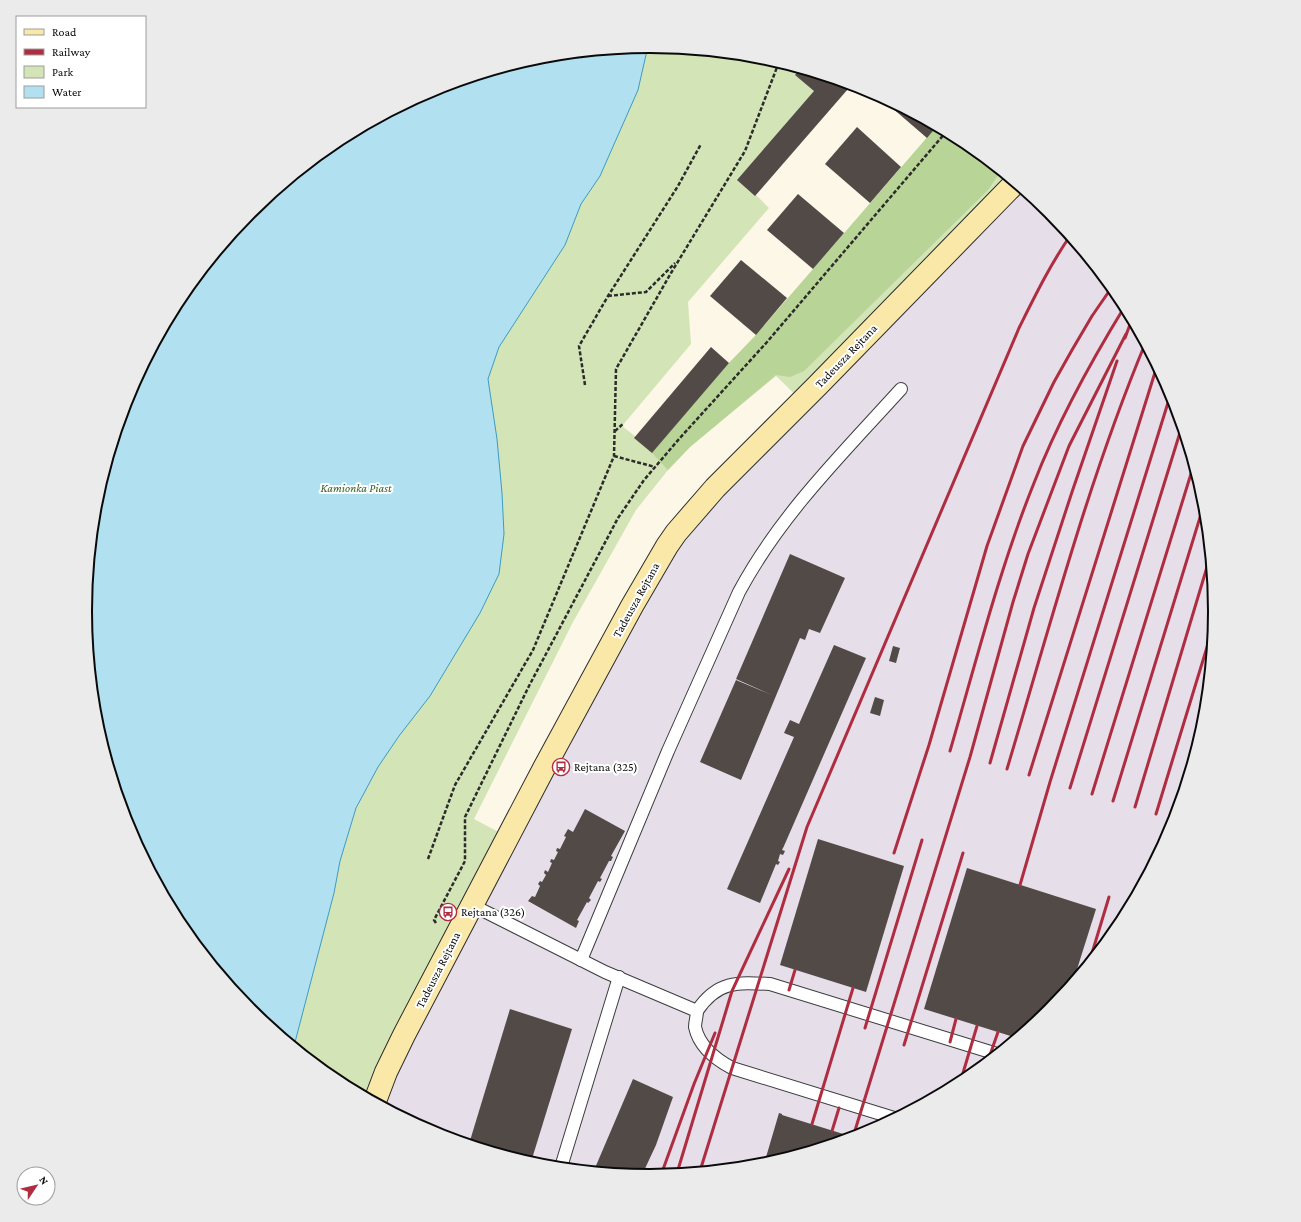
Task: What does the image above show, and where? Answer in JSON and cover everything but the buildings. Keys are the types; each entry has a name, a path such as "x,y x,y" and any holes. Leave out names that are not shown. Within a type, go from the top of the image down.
{"street":[{"name":"Tadeusza Rejtana","path":"376,1097 404,1036 543,770 632,606 676,533 721,482 1012,186"}],"lane":[{"path":"581,960 668,751 739,592 752,568 789,516 828,469 901,389"},
{"path":"472,905 619,978 697,1011"},
{"path":"563,1161 619,978"},
{"path":"887,1116 723,1064 702,1045 695,1025 697,1011 704,1001 719,988 736,984 770,984 992,1052"}],"path":[{"path":"428,859 455,785 533,650 614,456 616,369 678,260 745,151 777,68"},
{"path":"454,940 434,920 465,861 465,817 529,686 618,518 644,480 655,467 772,336 943,136"},
{"path":"585,385 579,346 608,296 678,186 701,144"},
{"path":"608,296 646,292 678,260"},
{"path":"615,431 624,423"},
{"path":"614,456 655,467"}],"shaded area":[{"path":"1012,186 1045,216 1070,243 1093,271 1114,301 1134,332 1151,364 1166,397 1179,432 1198,502 1204,538 1207,575 1208,611 1204,684 1198,720 1189,755 1179,790 1166,825 1151,858 1134,890 1093,951 1045,1006 1018,1031 961,1075 929,1094 864,1127 830,1139 795,1150 723,1164 687,1168 614,1168 542,1158 506,1150 437,1127 377,1097 667,546"}],"green space":[{"name":"Kamionka Piast","path":"614,54 687,54 759,64 797,73 816,89 739,178 769,208 688,302 691,344 622,426 654,451 729,363 756,335 933,130 961,147 1012,186 802,401 776,376 690,447 668,470 636,510 573,622 474,819 508,837 377,1097 340,1075 311,1054 256,1006 208,951 167,890 135,825 122,790 112,755 103,720 97,684 92,611 97,538 103,502 122,432 135,397 150,364 167,332 187,301 208,271 231,243 256,216 283,191 340,147 372,128 437,95 506,72 578,58"},
{"path":"933,130 961,147 998,175 988,190 804,371 790,377 776,375 690,447 668,470 652,453 729,363 756,335"}],"water":[{"name":"Kamionka Piast","path":"646,53 638,90 600,176 581,204 565,245 499,347 488,379 497,439 502,493 504,534 499,574 480,613 430,696 399,736 378,767 356,808 340,861 334,893 295,1041 256,1006 208,951 167,890 135,825 122,790 103,720 97,684 92,611 97,538 103,502 122,432 135,397 167,332 208,271 256,216 311,168 340,147 372,128 437,95 506,72 578,58 614,54"}],"railway":[{"path":"701,1166 807,827 1019,328 1049,269 1067,240"},
{"path":"894,853 929,745 987,546 1023,446 1054,382 1092,316 1108,293"},
{"path":"950,751 999,583 1021,516 1053,437 1099,349 1121,312"},
{"path":"1125,338 1130,325"},
{"path":"855,1130 970,757 1013,602 1028,554 1069,446 1126,334"},
{"path":"1007,769 1071,554 1105,448 1143,349"},
{"path":"990,763 1034,608 1117,361"},
{"path":"1029,775 1155,373"},
{"path":"1020,885 1050,782 1168,403"},
{"path":"1070,788 1180,434"},
{"path":"1092,794 1191,474"},
{"path":"1113,801 1200,516"},
{"path":"1135,807 1206,569"},
{"path":"1156,814 1207,647"},
{"path":"865,1028 922,840"},
{"path":"904,1045 963,853"},
{"path":"678,1168 732,991 789,869"},
{"path":"1092,952 1109,897"},
{"path":"789,990 795,970"},
{"path":"812,1124 853,988"},
{"path":"950,1042 956,1019"},
{"path":"963,1074 977,1026"},
{"path":"990,1054 998,1032"},
{"path":"663,1169 694,1084 715,1033"},
{"path":"832,1131 839,1108"}],"place":[{"name":"Rejtana (325)","path":"561,767"},
{"name":"Rejtana (326)","path":"448,912"}]}
